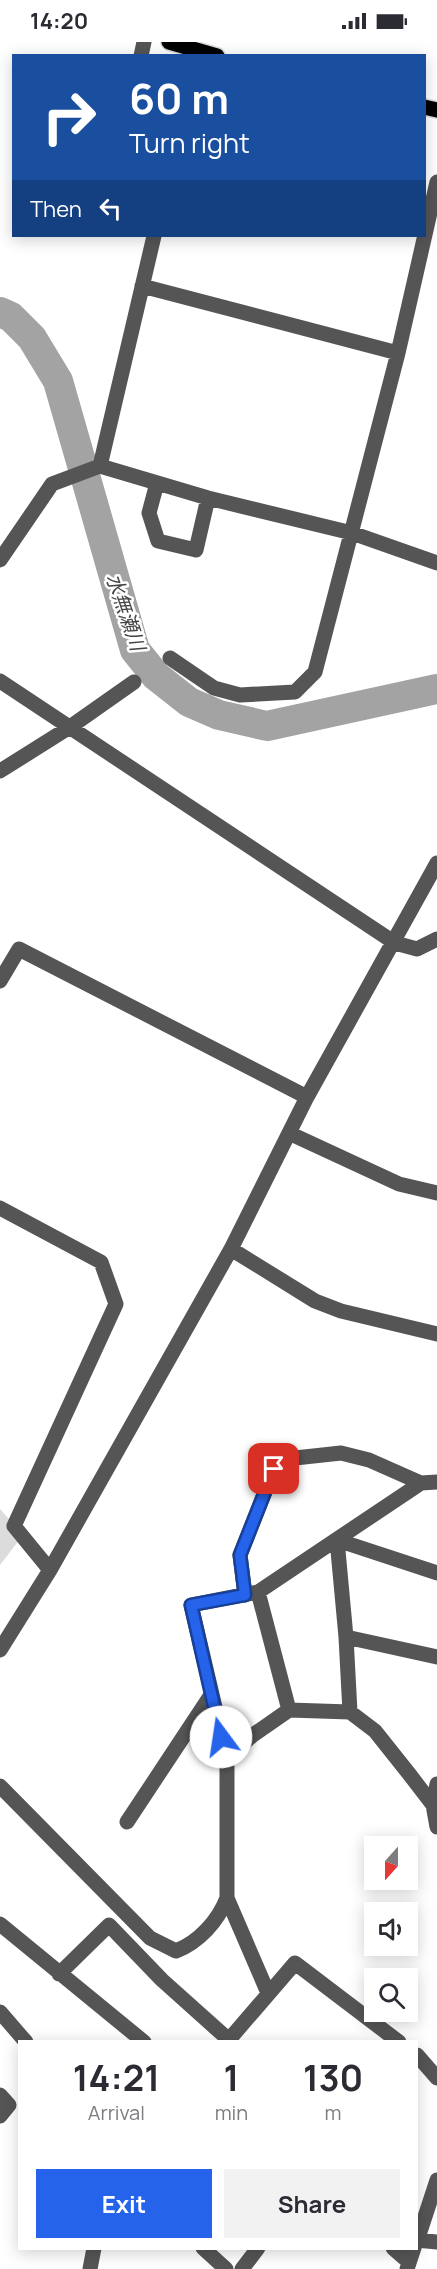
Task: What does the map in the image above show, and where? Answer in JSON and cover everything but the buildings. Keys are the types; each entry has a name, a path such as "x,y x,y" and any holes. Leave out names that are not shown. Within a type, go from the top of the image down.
{"main road":[{"path":"169,42 210,54"}],"street":[{"path":"426,230 437,182"},
{"path":"97,468 154,237"},
{"path":"170,658 214,688 240,695 295,692 315,672 398,353 424,237"},
{"path":"142,286 398,353"},
{"path":"0,560 52,484 97,468 352,533 437,563"},
{"path":"157,483 149,513 158,541 196,550 208,498"},
{"path":"0,681 395,943 417,949 437,939"},
{"path":"0,771 70,727 134,681"},
{"path":"0,1650 50,1570 231,1249 291,1134 307,1097 395,943 437,863"},
{"path":"0,981 19,950 307,1097"},
{"path":"291,1134 399,1184 437,1193"},
{"path":"0,1208 101,1262 116,1304 14,1526 50,1570"},
{"path":"231,1249 315,1301 341,1311 437,1334"},
{"path":"289,1710 240,1555 274,1469 295,1458 341,1453 369,1460 421,1483 437,1482"},
{"path":"0,1786 150,1938 176,1951 192,1944 222,1912 227,1898 227,1758 191,1605 252,1594 421,1483"},
{"path":"337,1540 437,1573"},
{"path":"337,1540 350,1712"},
{"path":"346,1637 437,1657"},
{"path":"127,1822 211,1695"},
{"path":"227,1758 253,1735 289,1710 350,1712 375,1731 433,1805"},
{"path":"437,1784 433,1805 437,1827"},
{"path":"227,1898 268,1994"},
{"path":"0,1924 142,2040"},
{"path":"59,1974 109,1925 162,1980 227,2040"},
{"path":"229,2040 295,1963 396,2040"},
{"path":"0,2012 24,2040"},
{"path":"418,2056 437,2078"},
{"path":"0,2095 9,2105 0,2116"},
{"path":"418,2238 437,2180"},
{"path":"418,2241 437,2242"},
{"path":"90,2269 94,2250"},
{"path":"205,2250 226,2269"},
{"path":"242,2269 256,2250"},
{"path":"396,2250 410,2260"}],"shaded area":[{"path":"0,1509 23,1535 0,1565"}],"waterway":[{"name":"水無瀬川","path":"0,312 11,317 32,338 58,381 135,650 156,676 189,702 219,715 267,726 437,689"}],"route":[{"path":"221,1737 191,1605 245,1595 240,1555 274,1469"}]}
